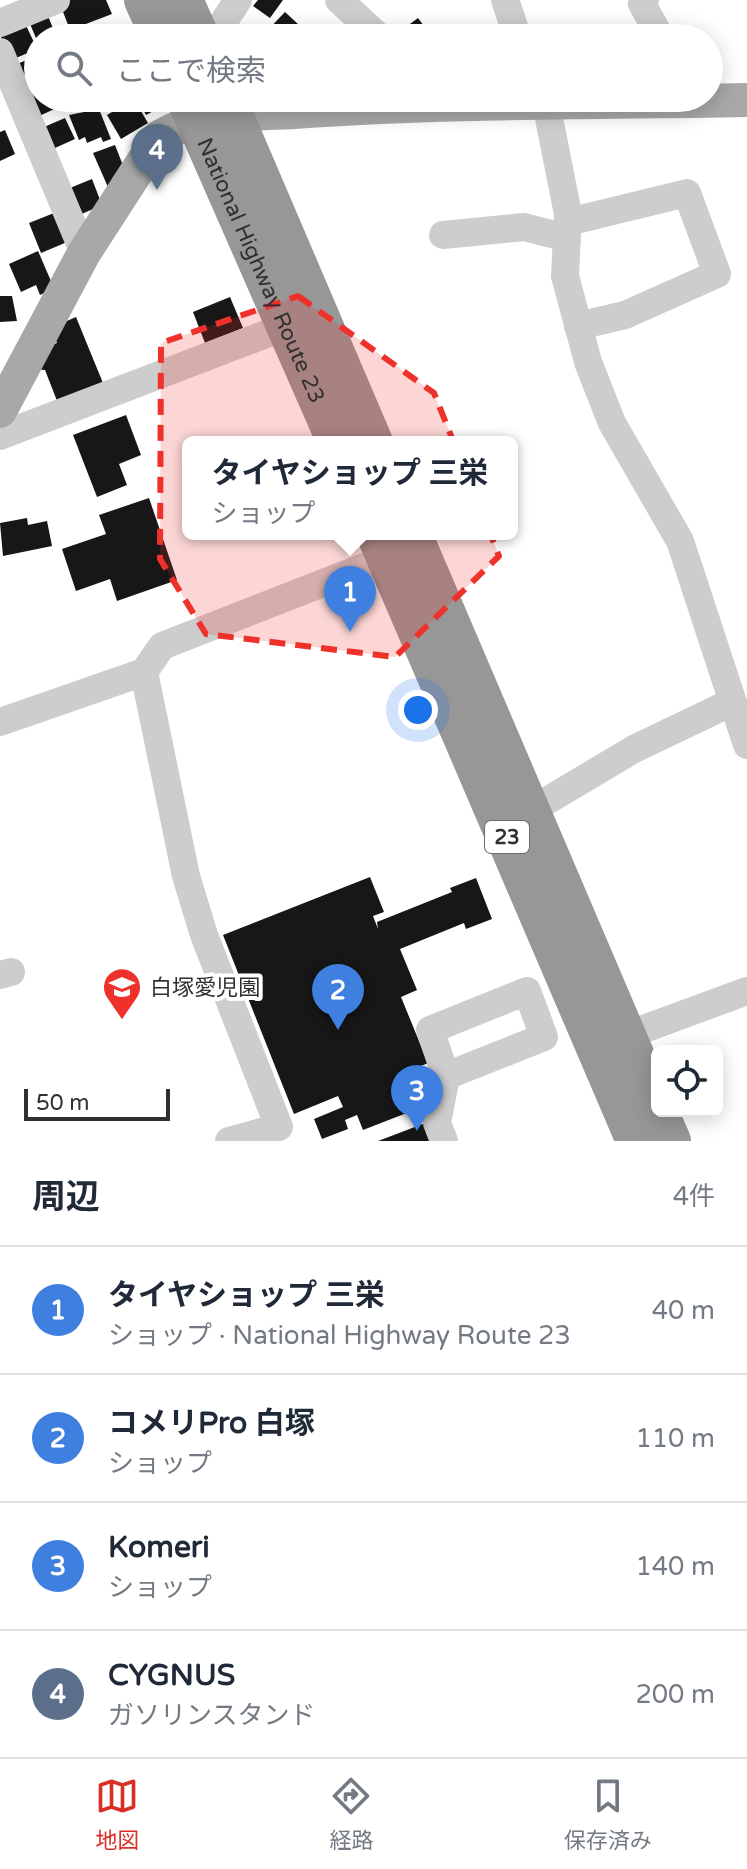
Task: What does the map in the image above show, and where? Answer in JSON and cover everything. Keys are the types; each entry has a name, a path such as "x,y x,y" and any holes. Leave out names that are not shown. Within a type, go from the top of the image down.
{"highway":[{"path":"144,0 155,24"},
{"path":"183,0 194,24"},
{"name":"National Highway Route 23","path":"212,112 287,326 334,436"},
{"name":"National Highway Route 23","path":"213,112 370,436"},
{"name":"23","path":"392,542 566,976 636,1141"},
{"name":"23","path":"392,542 651,1095"},
{"name":"23","path":"661,1117 671,1141"}],"main road":[{"path":"723,100 747,100"},
{"path":"0,411 84,253 159,137 204,112"}],"street":[{"path":"0,23 56,0"},
{"path":"222,24 238,0"},
{"path":"339,0 365,24"},
{"path":"505,0 513,24"},
{"path":"645,0 642,4 653,24"},
{"path":"0,52 24,109"},
{"path":"25,112 84,253"},
{"path":"549,112 567,230 565,276 596,387 612,423 680,541 702,600 730,703 746,739"},
{"path":"443,235 524,227 567,230 687,193 717,274 625,315 578,326"},
{"path":"0,436 287,326"},
{"path":"0,722 144,672 162,646 392,542"},
{"path":"144,672 186,876 204,935 279,1127 229,1141"},
{"path":"545,802 634,749 730,703"},
{"path":"444,1141 437,1123 446,1076 430,1030 566,976"},
{"path":"446,1076 544,1037 527,991"},
{"path":"641,1030 747,991"}],"highlighted area":[{"path":"298,296 434,393 499,556 395,657 206,634 160,559 161,343"}],"building":[{"path":"70,0 106,0 112,14 86,24 68,24 60,4"},
{"path":"258,0 283,0 270,18 253,6"},
{"path":"285,12 298,24 274,24"},
{"path":"48,16 51,24 30,24"},
{"path":"25,23 24,55 9,61 0,34"},
{"path":"24,61 24,86 15,65"},
{"path":"100,112 111,139 103,142 101,137 87,143 85,137 79,140 69,115"},
{"path":"112,112 142,112 148,123 121,139 107,115"},
{"path":"65,118 75,139 46,152 37,130"},
{"path":"5,130 15,154 0,161 0,132"},
{"path":"115,145 126,173 111,194 93,153"},
{"path":"92,179 102,205 75,217 65,190"},
{"path":"59,211 72,240 41,253 29,223"},
{"path":"38,251 54,288 40,295 36,285 21,292 9,264"},
{"path":"0,296 12,296 17,321 0,322"},
{"path":"230,297 243,328 205,343 193,312"},
{"path":"76,317 105,388 59,406 45,370 34,369 43,348 57,343 52,332 55,326"},
{"path":"126,415 141,455 119,464 127,485 97,497 73,435"},
{"path":"149,498 177,580 117,601 110,579 76,591 62,549 106,534 99,515"},
{"path":"27,518 28,525 47,521 52,546 3,556 0,523"},
{"path":"370,877 384,912 373,916 378,929 377,922 452,892 450,888 476,878 492,919 466,929 464,923 400,949 417,990 401,997 428,1063 421,1066 435,1102 363,1130 357,1115 345,1120 348,1129 322,1139 314,1119 343,1107 338,1096 294,1114 223,935"},
{"path":"428,1122 436,1141 378,1141"}],"place":[{"name":"CYGNUS","path":"157,190"},
{"name":"タイヤショップ 三栄","path":"350,632"},
{"name":"白塚愛児園","path":"122,1021"},
{"name":"コメリPro 白塚","path":"338,1030"},
{"name":"Komeri","path":"417,1131"}]}
